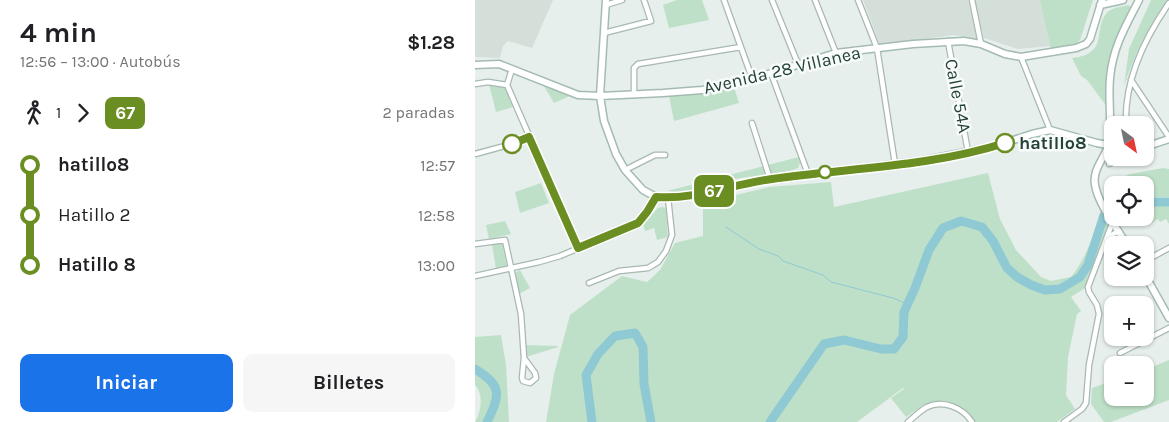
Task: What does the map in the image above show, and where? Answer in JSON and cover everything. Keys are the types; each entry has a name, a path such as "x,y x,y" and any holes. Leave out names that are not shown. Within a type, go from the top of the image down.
{"street":[{"path":"622,0 606,2 600,96 602,113 616,154 625,170 643,190 656,197 668,198 692,195 770,179 920,162 992,147 1050,130 1104,144"},
{"path":"604,33 651,21 645,0"},
{"path":"724,0 752,78"},
{"path":"772,0 798,64"},
{"path":"815,0 835,53"},
{"path":"858,0 877,48 895,164"},
{"path":"972,0 981,44"},
{"path":"1050,130 1025,59 1086,44 1090,39 1101,3 1123,0"},
{"path":"1104,204 1095,186 1095,172 1106,151 1109,140 1112,62 1117,44 1139,0"},
{"path":"1126,116 1127,96 1136,65 1160,16 1169,3"},
{"name":"Avenida 28 Villanea","path":"475,65 499,64 577,95 600,96 702,90 736,84 835,53 948,41 981,44 1005,54 1025,59"},
{"name":"Calle 54A","path":"948,41 968,152"},
{"path":"633,94 635,65 741,47"},
{"path":"512,69 507,85 578,248"},
{"path":"771,73 809,174"},
{"path":"1131,80 1169,138 1154,144"},
{"path":"475,84 488,82 507,85"},
{"path":"752,123 770,179"},
{"path":"475,154 512,144 529,137"},
{"path":"625,170 655,155 665,155"},
{"path":"475,276 546,260 638,223 656,197"},
{"path":"589,283 619,271 649,268 658,262 666,251 672,236 668,198"},
{"path":"1116,226 1122,236"},
{"path":"1110,236 1119,231"},
{"path":"475,244 505,240 521,314 525,358 521,378 523,381 530,383 536,378 535,373 525,358"},
{"path":"1064,422 1085,406 1091,350 1099,314 1097,305 1089,292 1089,287 1104,244"},
{"path":"1154,256 1169,248"},
{"path":"1151,286 1169,318"},
{"path":"1120,353 1169,328"},
{"path":"908,422 927,408 941,404 955,407 969,417 972,422"}],"shaded area":[{"path":"475,0 553,0 532,48 508,41 503,46 500,58 475,57"},
{"path":"863,0 968,0 977,39 954,35 880,45"},
{"path":"975,0 1041,0 1050,46 1018,49 984,38"}],"green space":[{"path":"677,0 702,0 709,20 669,28 663,5"},
{"path":"1040,0 1093,0 1080,40 1076,44 1051,50"},
{"path":"1151,0 1167,0 1142,42 1124,86 1129,49"},
{"path":"1128,5 1133,8 1115,47 1108,108 1087,80 1081,76 1072,58 1092,51 1097,45 1101,24 1109,11"},
{"path":"489,84 506,87 513,107 496,112"},
{"path":"544,86 572,95 554,103"},
{"path":"734,87 739,103 674,121 669,96 701,94"},
{"path":"799,157 800,163 798,168 790,171 728,180 680,193 667,191"},
{"path":"1163,168 1169,169 1169,197 1154,197 1154,176 1126,176"},
{"path":"988,173 1000,219 1016,250 1041,277 1051,281 1071,277 1077,269 1086,253 1102,209 1104,213 1104,226 1109,226 1085,288 1071,297 1081,311 1077,314 1068,357 1066,395 1075,409 1057,422 975,422 961,409 953,405 946,402 932,402 906,417 891,398 903,388 857,422 546,422 554,374 570,315 622,276 647,282 660,270 675,243 703,236 703,203 769,187 831,182 834,207"},
{"path":"541,183 549,203 520,213 515,192"},
{"path":"1154,205 1169,206 1169,224 1166,219 1160,222 1158,219 1154,221"},
{"path":"663,207 666,209 668,237 657,240 654,228 645,231 643,224 658,208"},
{"path":"505,221 511,234 489,239 486,225"},
{"path":"502,243 507,267 496,269 492,244"},
{"path":"520,270 530,288 519,294 515,273"},
{"path":"501,335 506,365 509,422 475,422 479,413 481,398 475,385 475,337"},
{"path":"525,345 558,346 558,347 526,357"},
{"path":"1169,360 1169,400 1154,406 1154,366"},
{"path":"1104,384 1104,406 1153,406 1111,422 1104,422 1091,404 1092,388"}],"waterway":[{"path":"1154,202 1169,202"},
{"path":"770,422 824,344 844,340 881,349 894,349 903,337 904,312 929,250 943,228 961,221 982,227 993,241 1007,268 1017,277 1045,290 1060,289 1080,277 1088,265 1104,215"},
{"path":"726,227 759,249 778,256 783,261 823,275 831,282 893,298 907,304"},
{"path":"592,422 586,375 598,354 615,336 635,333 643,347 644,384 651,422"},
{"path":"475,369 495,386 495,405 487,422"}],"bus line":[{"name":"67","path":"512,144 529,137 578,248 638,223 656,197 668,198 692,195 770,179 920,162 1005,143"}],"place":[{"name":"hatillo8","path":"1005,143"}]}
